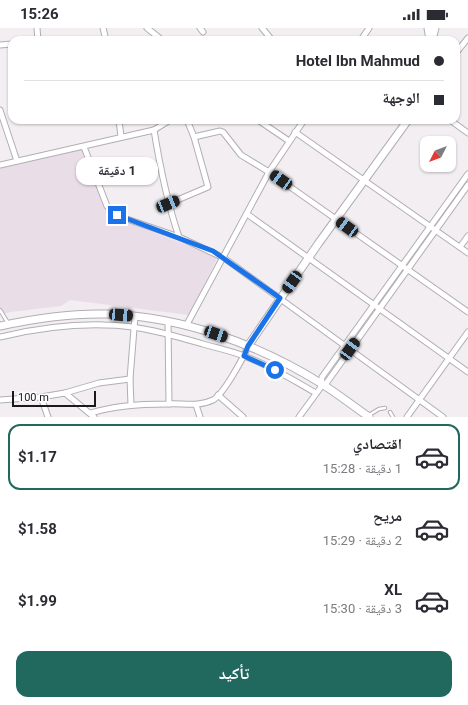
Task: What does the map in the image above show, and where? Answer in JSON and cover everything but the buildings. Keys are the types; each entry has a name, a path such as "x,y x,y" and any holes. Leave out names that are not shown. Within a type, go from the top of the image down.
{"main road":[{"path":"248,346 308,258 405,124"},
{"path":"0,326 46,317 77,315 135,316 186,326 248,346 282,361 322,385 368,417"}],"street":[{"path":"147,28 156,36"},
{"path":"262,28 269,36"},
{"path":"460,48 468,38"},
{"path":"0,110 17,161"},
{"path":"119,124 121,137"},
{"path":"0,164 84,147 154,130 164,124"},
{"path":"168,204 208,187 194,137 189,124"},
{"path":"264,124 289,141"},
{"path":"186,326 224,258 246,214 270,172 301,124"},
{"path":"456,124 468,133"},
{"path":"154,130 160,172 168,204 179,237"},
{"path":"194,137 220,131 223,132 241,155 270,172 468,312"},
{"path":"295,132 468,253"},
{"path":"84,147 106,206 112,212 124,218 179,237 224,258 443,417"},
{"path":"322,385 345,346 468,174"},
{"path":"300,417 468,186"},
{"path":"246,214 468,372"},
{"path":"460,247 468,236"},
{"path":"131,405 130,379 135,316"},
{"path":"168,322 169,404"},
{"path":"0,337 18,332 106,324 169,334 244,356 275,370 316,393"},
{"path":"407,417 468,332"},
{"path":"65,394 93,415 131,405 196,405 213,400 218,395 244,356 248,346"},
{"path":"0,403 0,399 65,394 99,383 130,379"},
{"path":"218,395 243,417"},
{"path":"41,397 48,417"},
{"path":"196,405 200,417"}],"lane":[{"path":"0,310 8,324"},
{"path":"368,417 379,409 385,408"},
{"path":"390,412 393,417"}],"shaded area":[{"path":"82,143 109,215 218,257 189,315 70,300 61,306 11,312 0,315 0,162"}],"route":[{"path":"117,215 213,251 280,298 248,346 244,356 275,370"}]}
